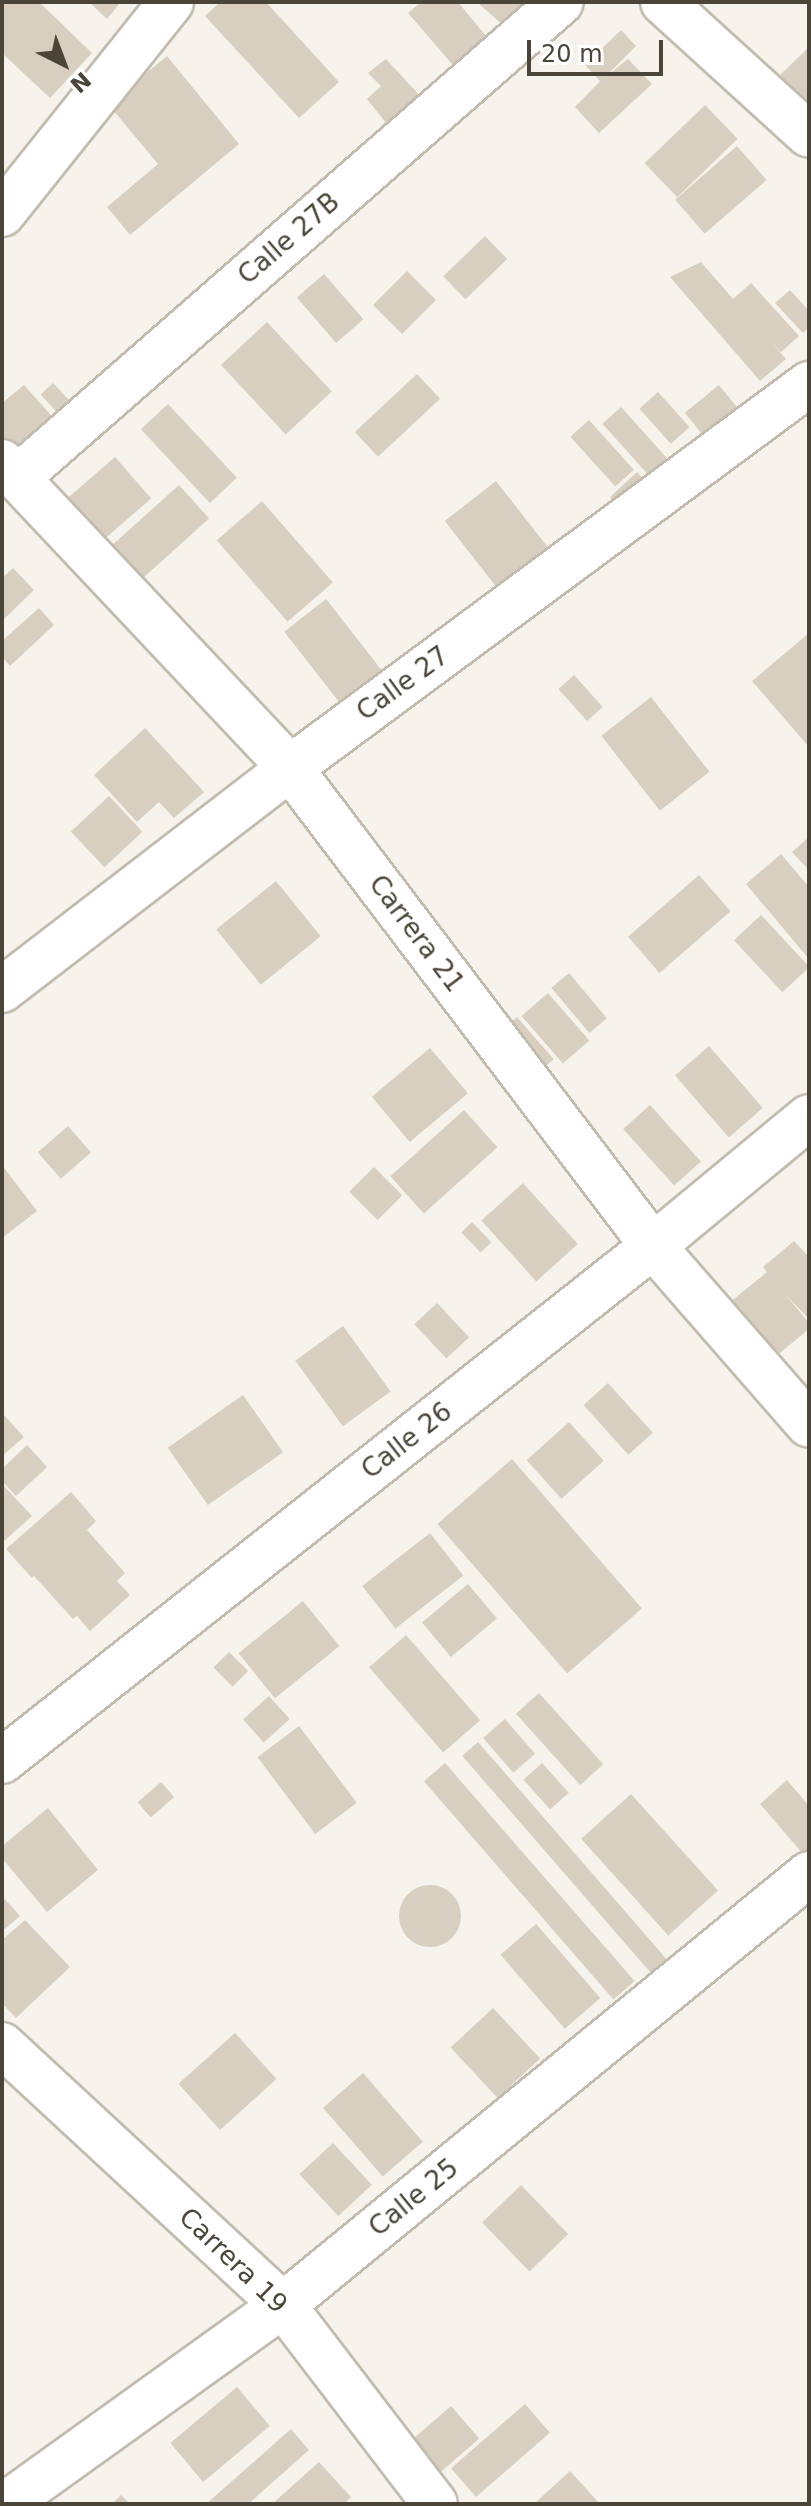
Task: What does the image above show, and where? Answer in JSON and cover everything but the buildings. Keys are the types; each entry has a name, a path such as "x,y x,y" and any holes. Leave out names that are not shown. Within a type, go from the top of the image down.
{"street":[{"path":"2,214 171,2"},
{"name":"Calle 27B","path":"10,469 561,2"},
{"path":"663,2 809,135"},
{"name":"Calle 27","path":"2,990 290,768 809,384"},
{"name":"Carrera 21","path":"10,469 290,768 653,1246 809,1425"},
{"name":"Calle 26","path":"2,1761 653,1246 809,1117"},
{"name":"Calle 25","path":"6,2504 283,2305 809,1874"},
{"name":"Carrera 19","path":"2,2045 283,2305 435,2504"}]}
